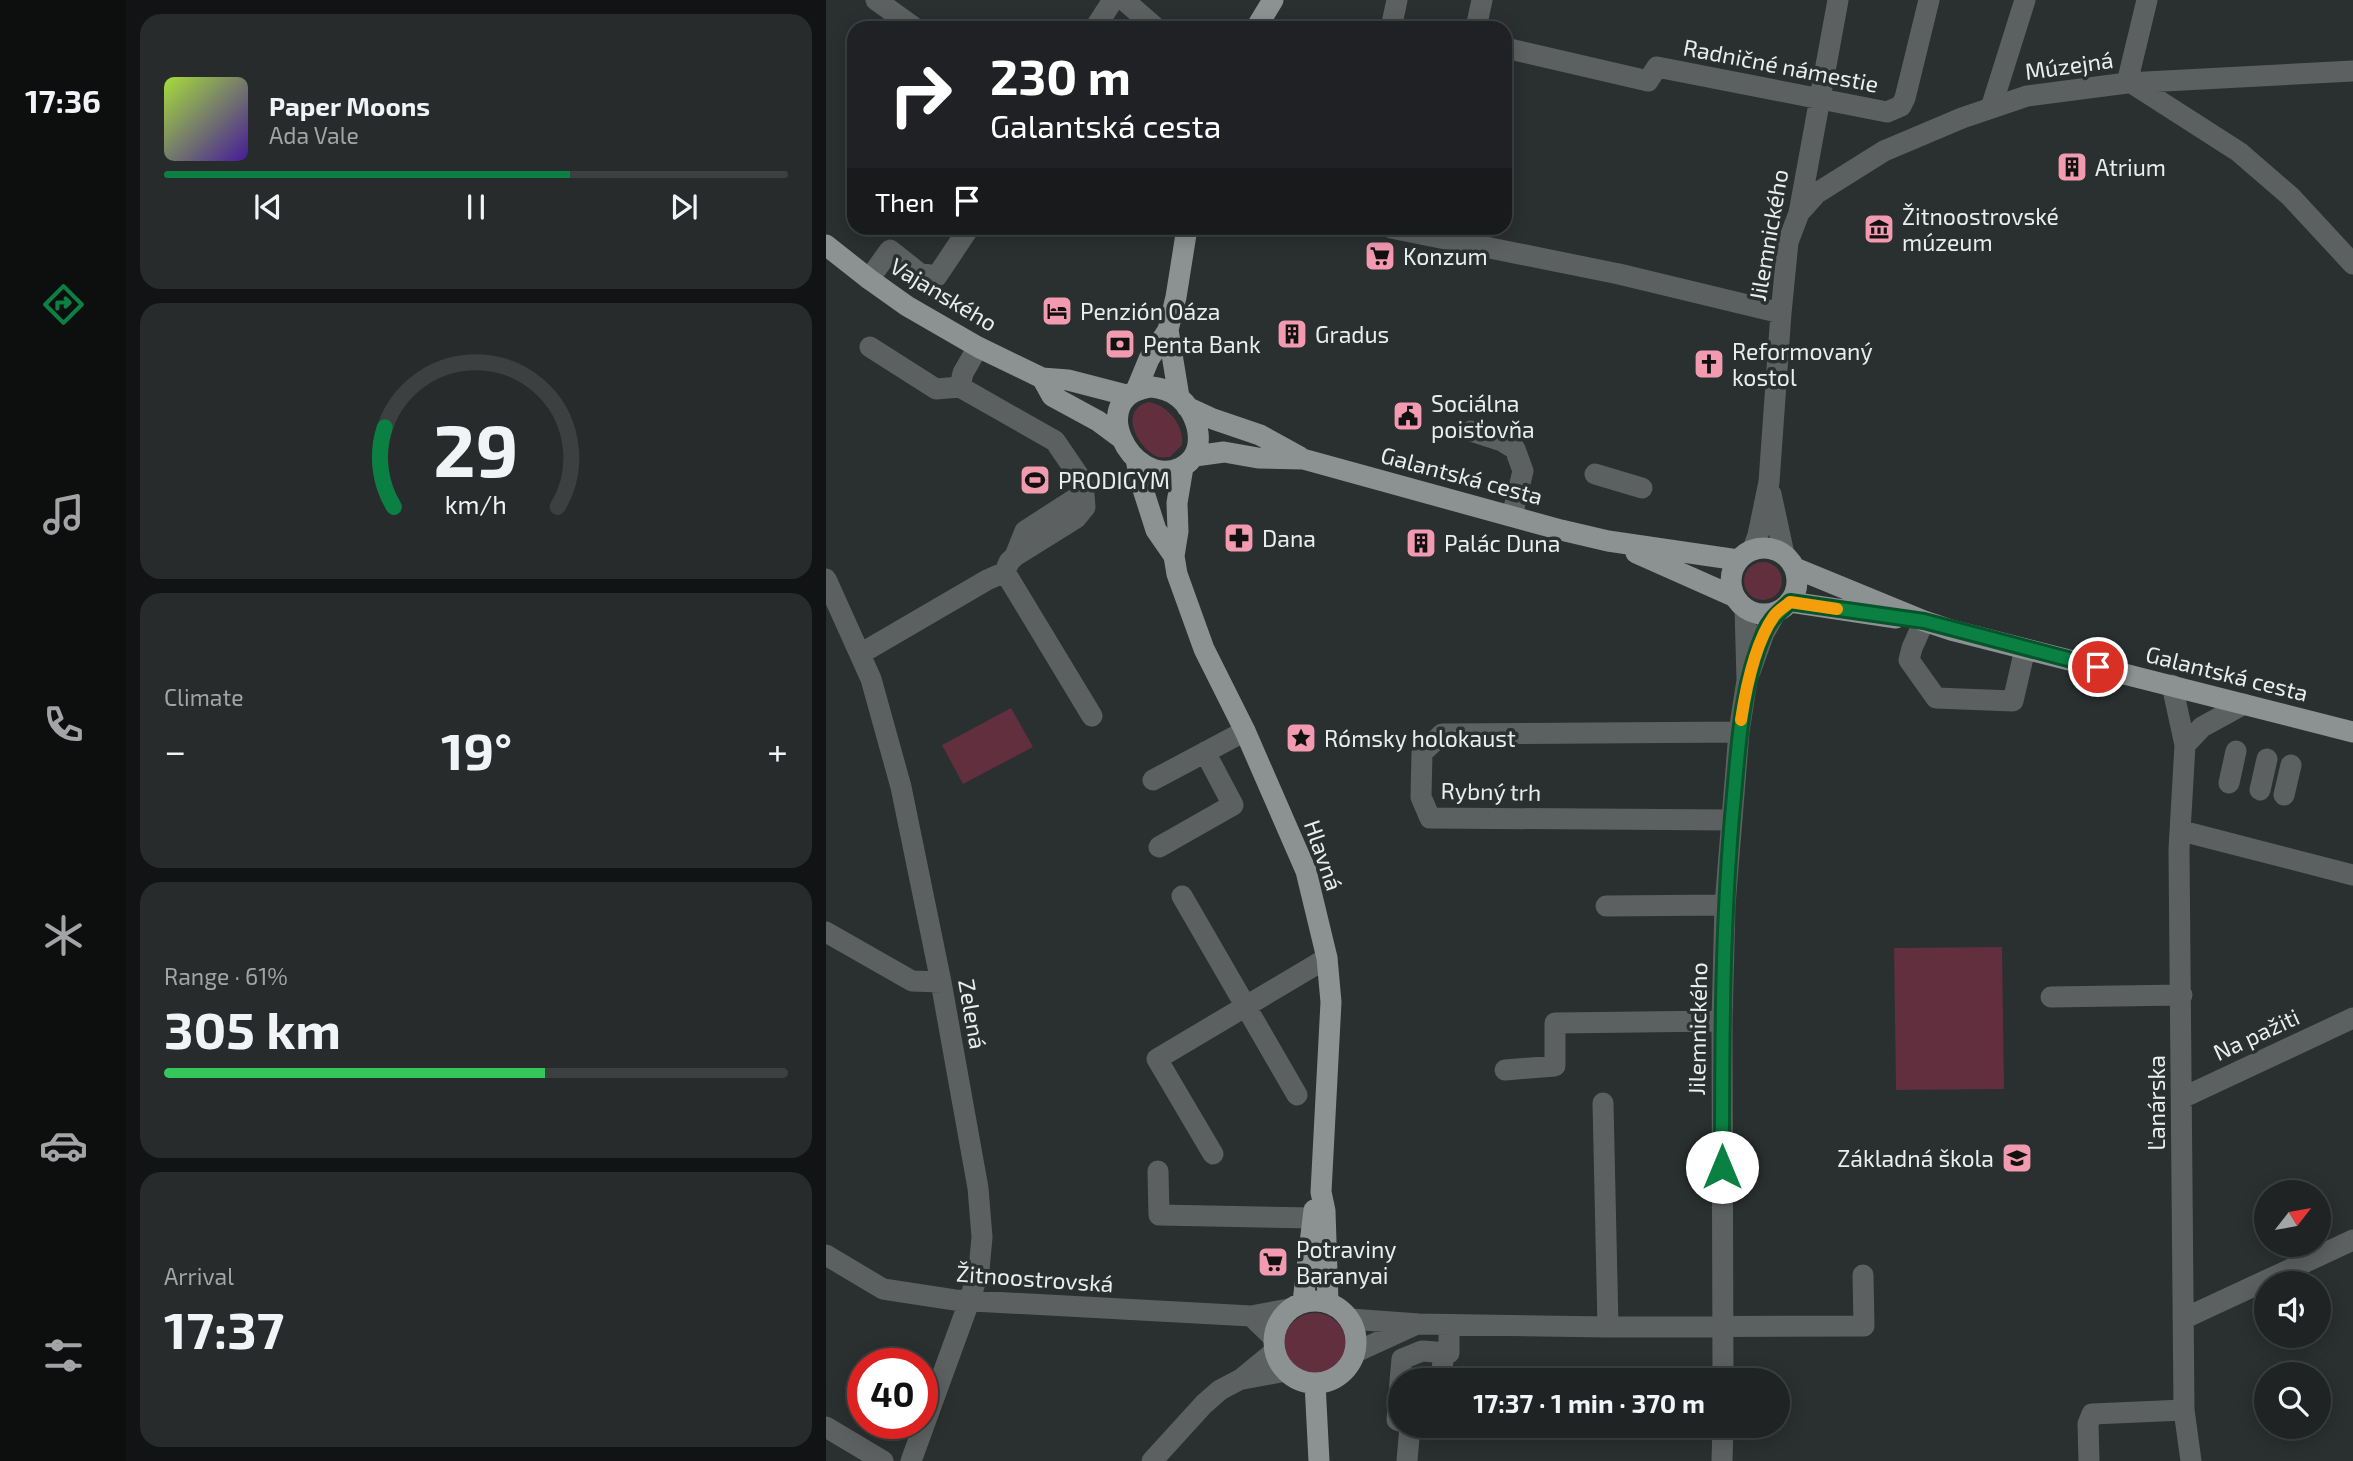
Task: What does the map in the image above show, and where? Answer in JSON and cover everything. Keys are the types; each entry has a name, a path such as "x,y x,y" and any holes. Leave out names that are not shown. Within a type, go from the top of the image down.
{"main road":[{"path":"1260,21 1273,0"},
{"path":"1174,556 1178,531 1177,503 1189,461 1199,444 1198,431 1183,402 1168,330 1186,235"},
{"name":"Vajanského","path":"826,245 907,306 978,347 1042,379"},
{"path":"1121,439 1118,417 1120,405 1132,392 1168,330"},
{"path":"1042,379 1069,380 1132,392 1152,387 1166,389 1213,419 1261,435 1303,459"},
{"path":"1042,379 1052,396 1098,421 1121,439 1136,459 1147,467 1162,471 1174,470 1189,461 1224,452 1258,458 1303,459"},
{"path":"1136,459 1156,530 1174,556"},
{"name":"Galantská cesta","path":"1303,459 1608,541 1746,554"},
{"name":"Galantská cesta","path":"1608,541 1740,603"},
{"path":"1768,547 1790,561 1797,585 1783,607 1758,614 1740,603 1731,579 1746,554 1768,547"},
{"name":"Hlavná","path":"1174,556 1189,613 1204,649 1245,731 1306,871 1327,958 1331,1002 1321,1192 1325,1211 1328,1302"},
{"name":"Galantská cesta","path":"1790,561 1924,621 2353,732"},
{"name":"Galantská cesta","path":"1783,607 1924,621"},
{"name":"Hlavná","path":"1296,1305 1314,1209 1321,1192"},
{"path":"1313,1300 1328,1302 1338,1307 1350,1319 1356,1333 1356,1352 1350,1365 1340,1375 1328,1381 1315,1383 1299,1380 1286,1371 1274,1344 1279,1322 1296,1305 1313,1300"},
{"path":"1315,1383 1319,1461"}],"street":[{"path":"876,0 905,21"},
{"path":"1100,21 1113,0"},
{"path":"1124,0 1148,21"},
{"path":"1392,21 1397,0"},
{"path":"1478,21 1482,0"},
{"name":"Jilemnického","path":"1746,554 1758,535 1769,482 1788,242 1799,214 1838,0"},
{"name":"Radničné námestie","path":"1512,48 1648,81 1657,67 1880,112 1894,111 1905,98 1929,0"},
{"path":"1990,108 2025,0"},
{"path":"2147,0 2130,83 2353,71"},
{"name":"Múzejná","path":"1799,214 1816,193 1884,151 1990,108 2027,96 2130,83 2239,152 2290,196 2353,264"},
{"path":"869,279 890,250 919,273 937,276 964,235"},
{"path":"1443,235 1781,313"},
{"path":"860,654 987,580 1076,518 1085,507 1083,482 1055,441 960,387 936,389 870,347"},
{"path":"960,387 963,373 978,347"},
{"path":"1471,431 1502,441 1515,449 1523,471 1512,516"},
{"path":"1595,474 1642,488"},
{"name":"Jilemnického","path":"1769,482 1790,561"},
{"path":"1010,564 1092,716"},
{"name":"Zelená","path":"827,586 871,679 901,787 941,982 978,1188 982,1237 979,1270 911,1461"},
{"name":"Jilemnického","path":"1740,603 1747,680"},
{"name":"Jilemnického","path":"1723,1368 1722,1021 1725,905 1731,820 1747,680 1764,633 1783,607"},
{"path":"1924,621 1909,660 1936,698 2013,701 2025,649"},
{"name":"Ľanárska","path":"2172,685 2185,745 2179,849 2184,1410 2191,1461"},
{"path":"2185,745 2202,727 2245,704"},
{"path":"1153,780 1245,731"},
{"name":"Rybný trh","path":"1731,820 1430,818 1421,797 1422,753 1442,734 1739,732"},
{"path":"1159,847 1233,805 1205,752"},
{"path":"2257,789 2265,758 2257,789"},
{"path":"2182,831 2353,875"},
{"path":"1182,896 1297,1095"},
{"path":"1606,906 1725,905"},
{"path":"826,932 912,981 941,982"},
{"path":"1213,1154 1157,1059 1327,958"},
{"path":"2051,997 2182,995"},
{"name":"Na pažiti","path":"2182,1098 2353,1018"},
{"path":"1505,1070 1555,1066 1555,1023 1722,1021"},
{"path":"1603,1103 1608,1327"},
{"path":"1158,1171 1159,1215 1314,1218"},
{"path":"2183,1320 2353,1240"},
{"name":"Žitnoostrovská","path":"826,1255 883,1289 969,1302 1251,1316 1296,1305"},
{"path":"1350,1319 1449,1325 1864,1326 1863,1275"},
{"path":"1241,1379 1274,1344 1251,1316"},
{"path":"1356,1352 1419,1324"},
{"path":"1401,1368 1402,1359 1422,1351 1449,1353 1449,1325"},
{"path":"1442,1368 1443,1352"},
{"path":"1152,1461 1220,1390 1241,1379 1286,1371"},
{"path":"2089,1454 2088,1424 2092,1414 2184,1410"},
{"path":"826,1427 883,1461"},
{"path":"1407,1461 1409,1438"},
{"path":"1722,1461 1723,1438"}],"shaded area":[{"path":"1148,402 1168,411 1181,431 1182,445 1170,457 1159,457 1151,453 1138,439 1134,430 1134,413"},
{"path":"1763,562 1777,567 1782,581 1777,595 1763,600 1749,595 1744,581 1749,567"},
{"path":"1011,708 1033,747 963,784 942,745"},
{"path":"2002,947 2004,1089 1896,1090 1894,948"},
{"path":"1315,1313 1337,1322 1346,1344 1337,1366 1315,1375 1293,1366 1284,1344 1293,1322"}],"slow traffic":[{"path":"1741,720 1747,680 1764,633 1776,612 1790,602 1837,609"}],"place":[{"name":"Atrium","path":"2072,167"},
{"name":"Žitnoostrovské múzeum","path":"1879,229"},
{"name":"Konzum","path":"1380,256"},
{"name":"Penzión Oáza","path":"1057,311"},
{"name":"Gradus","path":"1292,334"},
{"name":"Penta Bank","path":"1120,344"},
{"name":"Reformovaný kostol","path":"1709,364"},
{"name":"Sociálna poisťovňa","path":"1408,416"},
{"name":"PRODIGYM","path":"1035,480"},
{"name":"Dana","path":"1239,538"},
{"name":"Palác Duna","path":"1421,543"},
{"name":"Rómsky holokaust","path":"1301,738"},
{"name":"Základná škola","path":"2017,1158"},
{"name":"Potraviny Baranyai","path":"1273,1262"}],"route":[{"path":"1722,1167 1725,905 1739,732 1747,680 1764,633 1776,612 1790,602 1924,621 2098,667"}]}
